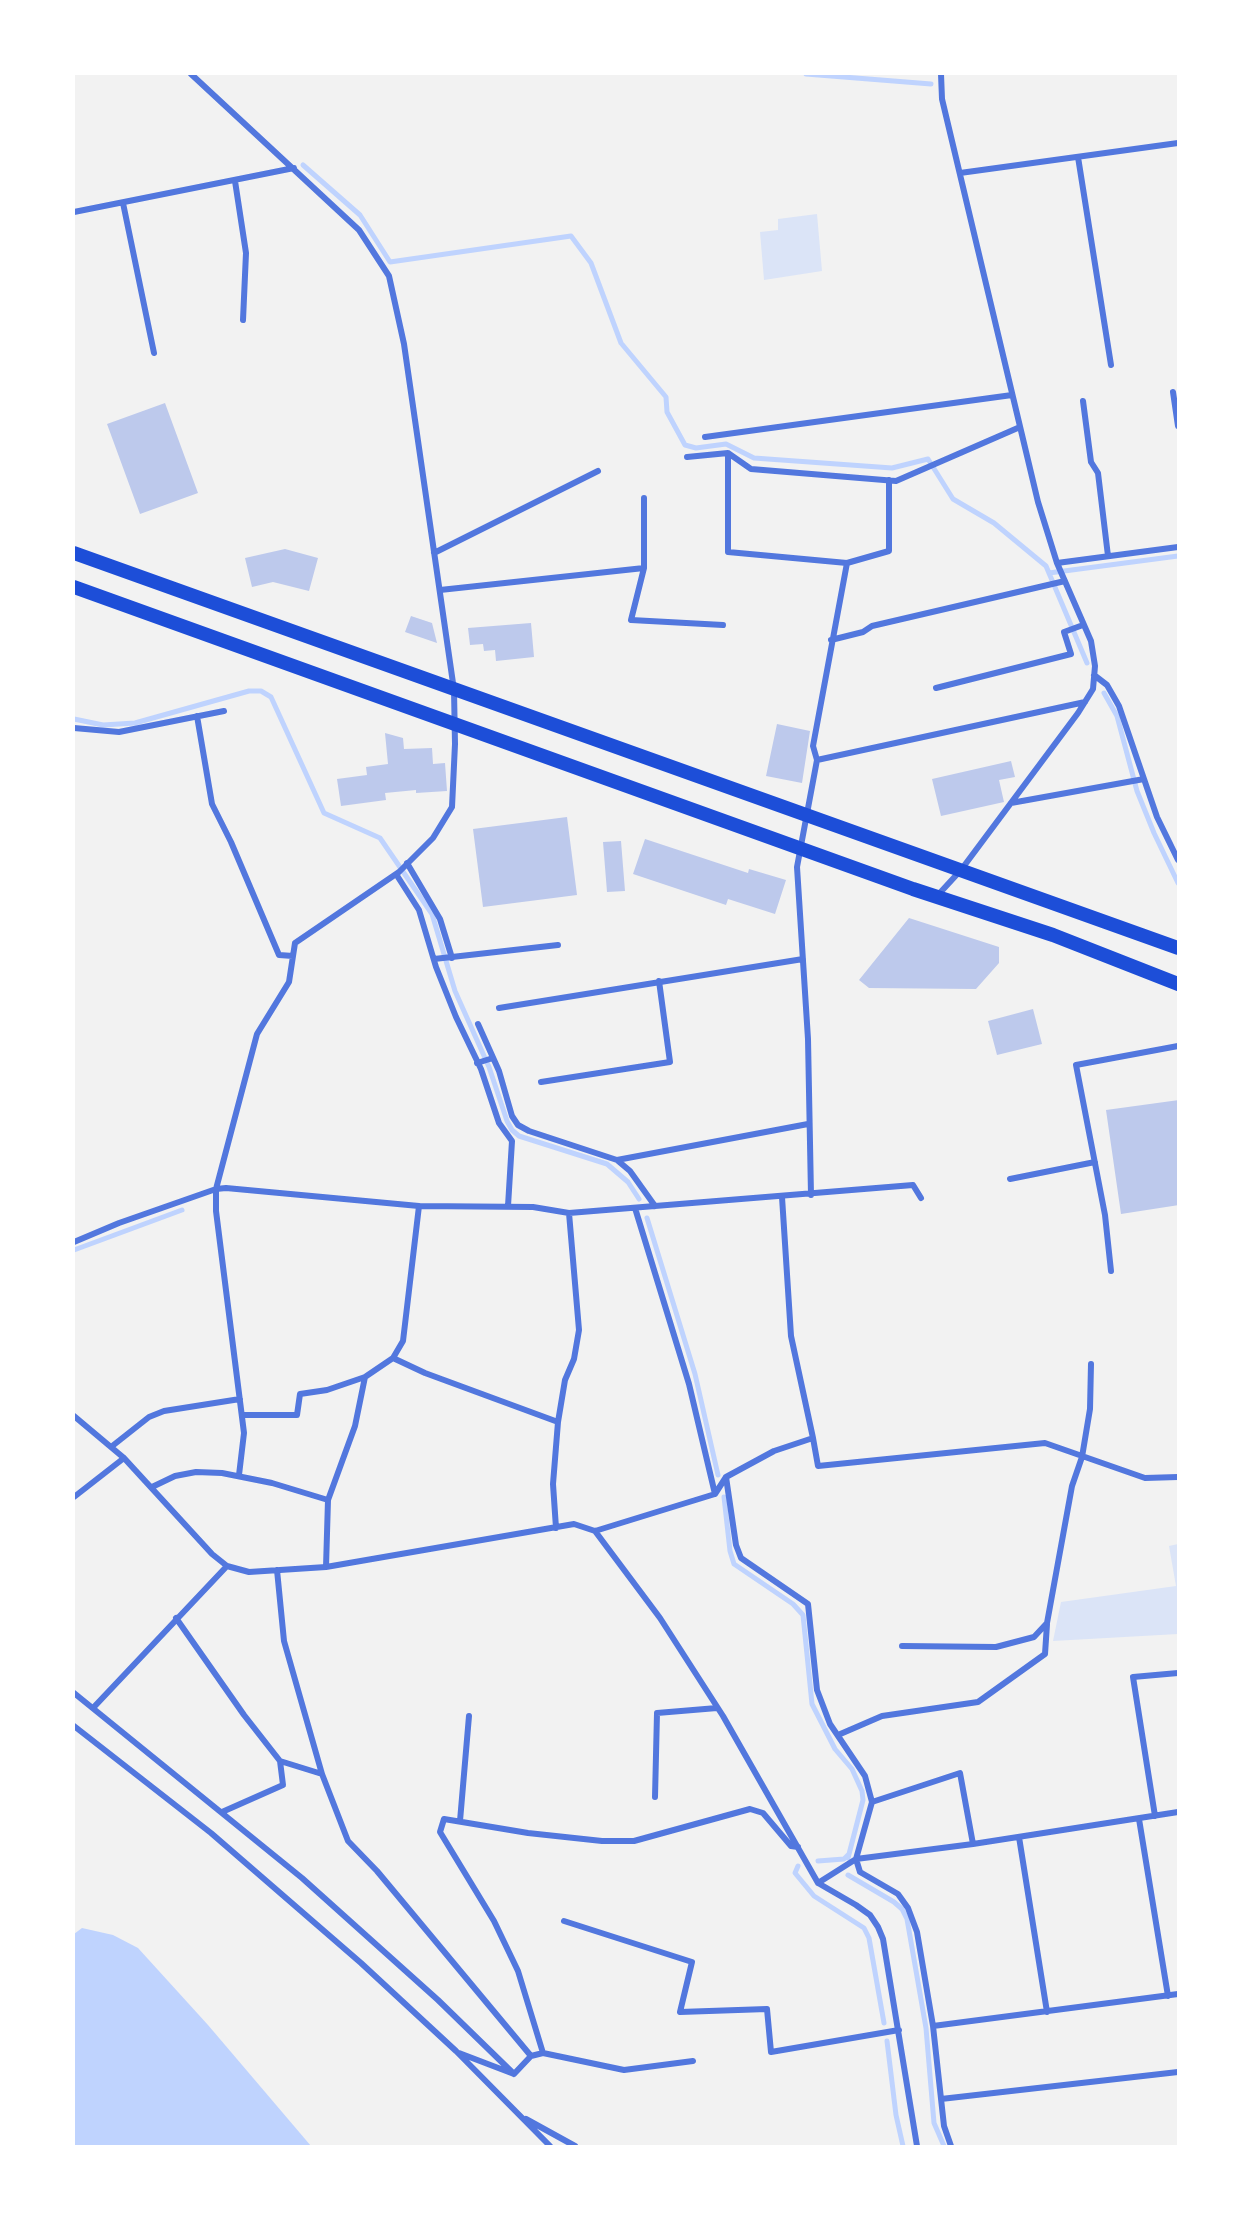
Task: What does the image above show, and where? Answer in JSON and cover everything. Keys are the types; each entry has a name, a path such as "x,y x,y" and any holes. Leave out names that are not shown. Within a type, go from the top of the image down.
{"main road":[{"path":"74,553 1179,948"},
{"path":"74,587 801,848 1053,935 1179,984"}],"street":[{"path":"191,74 359,230 388,276 404,344 454,690 452,807 433,838 397,873 295,943 289,982 257,1034 216,1189 216,1210 242,1414 243,1456 239,1475"},
{"path":"937,896 962,870 1085,702 1093,689 1094,675 1091,641 1077,627 1065,581 1038,502 942,99 941,74"},
{"path":"960,173 1179,142"},
{"path":"1078,157 1111,365"},
{"path":"74,212 294,168"},
{"path":"235,181 246,253 243,320"},
{"path":"123,203 154,353"},
{"path":"1173,392 1179,426"},
{"path":"705,437 1012,395"},
{"path":"1083,401 1091,462 1098,473 1108,556"},
{"path":"687,457 728,453 751,468 896,481 1020,427"},
{"path":"728,453 728,552 847,563 890,551 889,480"},
{"path":"435,553 598,471"},
{"path":"644,498 644,568 631,620 723,625"},
{"path":"1060,568 1108,556 1179,547"},
{"path":"811,1195 808,1039 796,867 817,760 813,746 847,563"},
{"path":"440,590 644,568"},
{"path":"831,640 863,632 872,626 1065,581"},
{"path":"936,688 1071,654 1064,632 1077,627"},
{"path":"1094,675 1107,685 1119,706 1138,780 1179,860"},
{"path":"817,760 1085,702"},
{"path":"74,728 119,732 224,711"},
{"path":"197,716 212,804 231,842 279,955 293,956"},
{"path":"1011,803 1138,780"},
{"path":"406,864 440,919 450,958"},
{"path":"397,873 419,910 456,1017 485,1060 518,1125 529,1131 616,1160 630,1171 655,1206"},
{"path":"437,959 558,945"},
{"path":"499,1008 802,959"},
{"path":"541,1082 670,1062 660,981"},
{"path":"478,1024 499,1123 512,1141 508,1206"},
{"path":"1111,1271 1105,1215 1076,1065 1179,1046"},
{"path":"616,1160 808,1124"},
{"path":"1010,1179 1095,1162"},
{"path":"74,1242 216,1189 418,1206 533,1207 569,1213 913,1185 921,1198"},
{"path":"782,1197 791,1336 818,1466 1045,1443 1145,1478 1179,1477"},
{"path":"242,1414 297,1415 300,1394 327,1390 365,1377 393,1358 403,1341 418,1206"},
{"path":"635,1208 689,1384 715,1494"},
{"path":"556,1528 553,1484 558,1422 565,1380 574,1359 579,1330 569,1213"},
{"path":"393,1358 425,1373 558,1422"},
{"path":"838,1735 882,1716 978,1702 1045,1654 1047,1623 1072,1486 1082,1457 1090,1409 1091,1364"},
{"path":"326,1567 328,1500 355,1426 365,1377"},
{"path":"111,1447 148,1417 164,1412 240,1399"},
{"path":"74,1416 124,1458 212,1554 227,1566 249,1572 326,1567 574,1524 595,1531 660,1618 717,1708 818,1883 870,1915 878,1927 883,1939 917,2146"},
{"path":"595,1531 715,1494 726,1477 774,1451 813,1438"},
{"path":"74,1497 124,1458"},
{"path":"152,1487 175,1476 196,1472 239,1475 328,1500"},
{"path":"726,1477 736,1545 741,1558 808,1604 817,1690 838,1735 865,1776 872,1802 856,1859 860,1872 897,1894 908,1908 917,1932 933,2026 944,2126 951,2146"},
{"path":"93,1708 227,1566"},
{"path":"277,1570 284,1641 322,1774 348,1841 377,1871 531,2056"},
{"path":"176,1618 244,1715 280,1761 283,1785 222,1812"},
{"path":"902,1646 996,1647 1034,1637 1047,1623"},
{"path":"1155,1816 1133,1677 1179,1673"},
{"path":"74,1693 311,1885 438,2000 514,2074"},
{"path":"74,1699 87,1703"},
{"path":"655,1797 657,1713 717,1708"},
{"path":"460,1821 469,1716"},
{"path":"74,1726 220,1841 361,1963 456,2051 550,2146"},
{"path":"280,1761 322,1774"},
{"path":"872,1802 960,1773 974,1844"},
{"path":"543,2054 518,1971 494,1921 440,1832 444,1819 528,1833 602,1841 634,1841 750,1809 764,1813 791,1846 798,1847"},
{"path":"818,1883 856,1859 974,1844 1179,1812"},
{"path":"1139,1819 1168,1996"},
{"path":"1019,1837 1047,2012"},
{"path":"564,1921 692,1962 680,2012 767,2009 771,2052 899,2030"},
{"path":"933,2026 1179,1994"},
{"path":"456,2051 514,2074"},
{"path":"514,2074 531,2056 543,2054 624,2070 693,2061"},
{"path":"941,2099 1179,2072"},
{"path":"521,2116 575,2146"}],"shaded area":[{"path":"817,214 822,271 764,280 760,232 778,230 778,219"},
{"path":"1178,1544 1178,1634 1053,1641 1061,1602 1176,1586 1169,1546"}],"water":[{"path":"82,1928 113,1935 138,1948 208,2025 311,2146 74,2146 74,1934"}],"building":[{"path":"165,403 198,493 140,514 107,424"},
{"path":"285,549 318,558 309,591 273,582 252,587 245,558"},
{"path":"411,616 432,623 437,643 405,632"},
{"path":"531,623 534,657 496,661 495,650 484,651 483,644 470,645 468,628"},
{"path":"777,724 810,731 802,783 766,776"},
{"path":"385,733 403,738 404,749 432,748 433,764 445,763 447,791 416,793 416,790 385,793 386,800 341,806 337,779 367,775 366,767 388,764"},
{"path":"1011,761 1015,777 999,780 1004,802 941,816 932,779"},
{"path":"567,817 577,895 483,907 473,829"},
{"path":"645,839 748,873 749,869 786,880 775,914 728,899 726,905 633,874"},
{"path":"621,841 625,891 607,892 603,842"},
{"path":"909,918 999,947 999,963 976,989 869,988 859,980"},
{"path":"1033,1009 1042,1044 997,1055 988,1021"},
{"path":"1179,1100 1179,1205 1121,1214 1106,1110"}],"waterway":[{"path":"806,74 931,84"},
{"path":"303,165 360,215 390,262 571,236 591,263 621,343 666,397 667,412 685,445 696,448 726,444 754,458 892,468 928,459 953,499 994,523 1046,566 1087,663"},
{"path":"1049,573 1178,556"},
{"path":"74,719 103,725 135,723 249,691 261,691 271,697 324,813 380,838 432,914 455,991 489,1067 512,1130 519,1136 607,1164 628,1182 639,1199"},
{"path":"1104,693 1117,716 1137,791 1178,883"},
{"path":"74,1250 182,1210"},
{"path":"647,1218 695,1374 718,1475"},
{"path":"724,1497 730,1551 734,1564 793,1604 803,1615 812,1704 835,1749 852,1769 862,1791 863,1800 848,1858"},
{"path":"818,1861 844,1859 848,1855"},
{"path":"798,1866 795,1873 814,1896 864,1928 869,1938 884,2023"},
{"path":"848,1875 894,1902 902,1909 907,1919 926,2028 934,2123 944,2146"},
{"path":"887,2041 896,2115 903,2146"}]}
